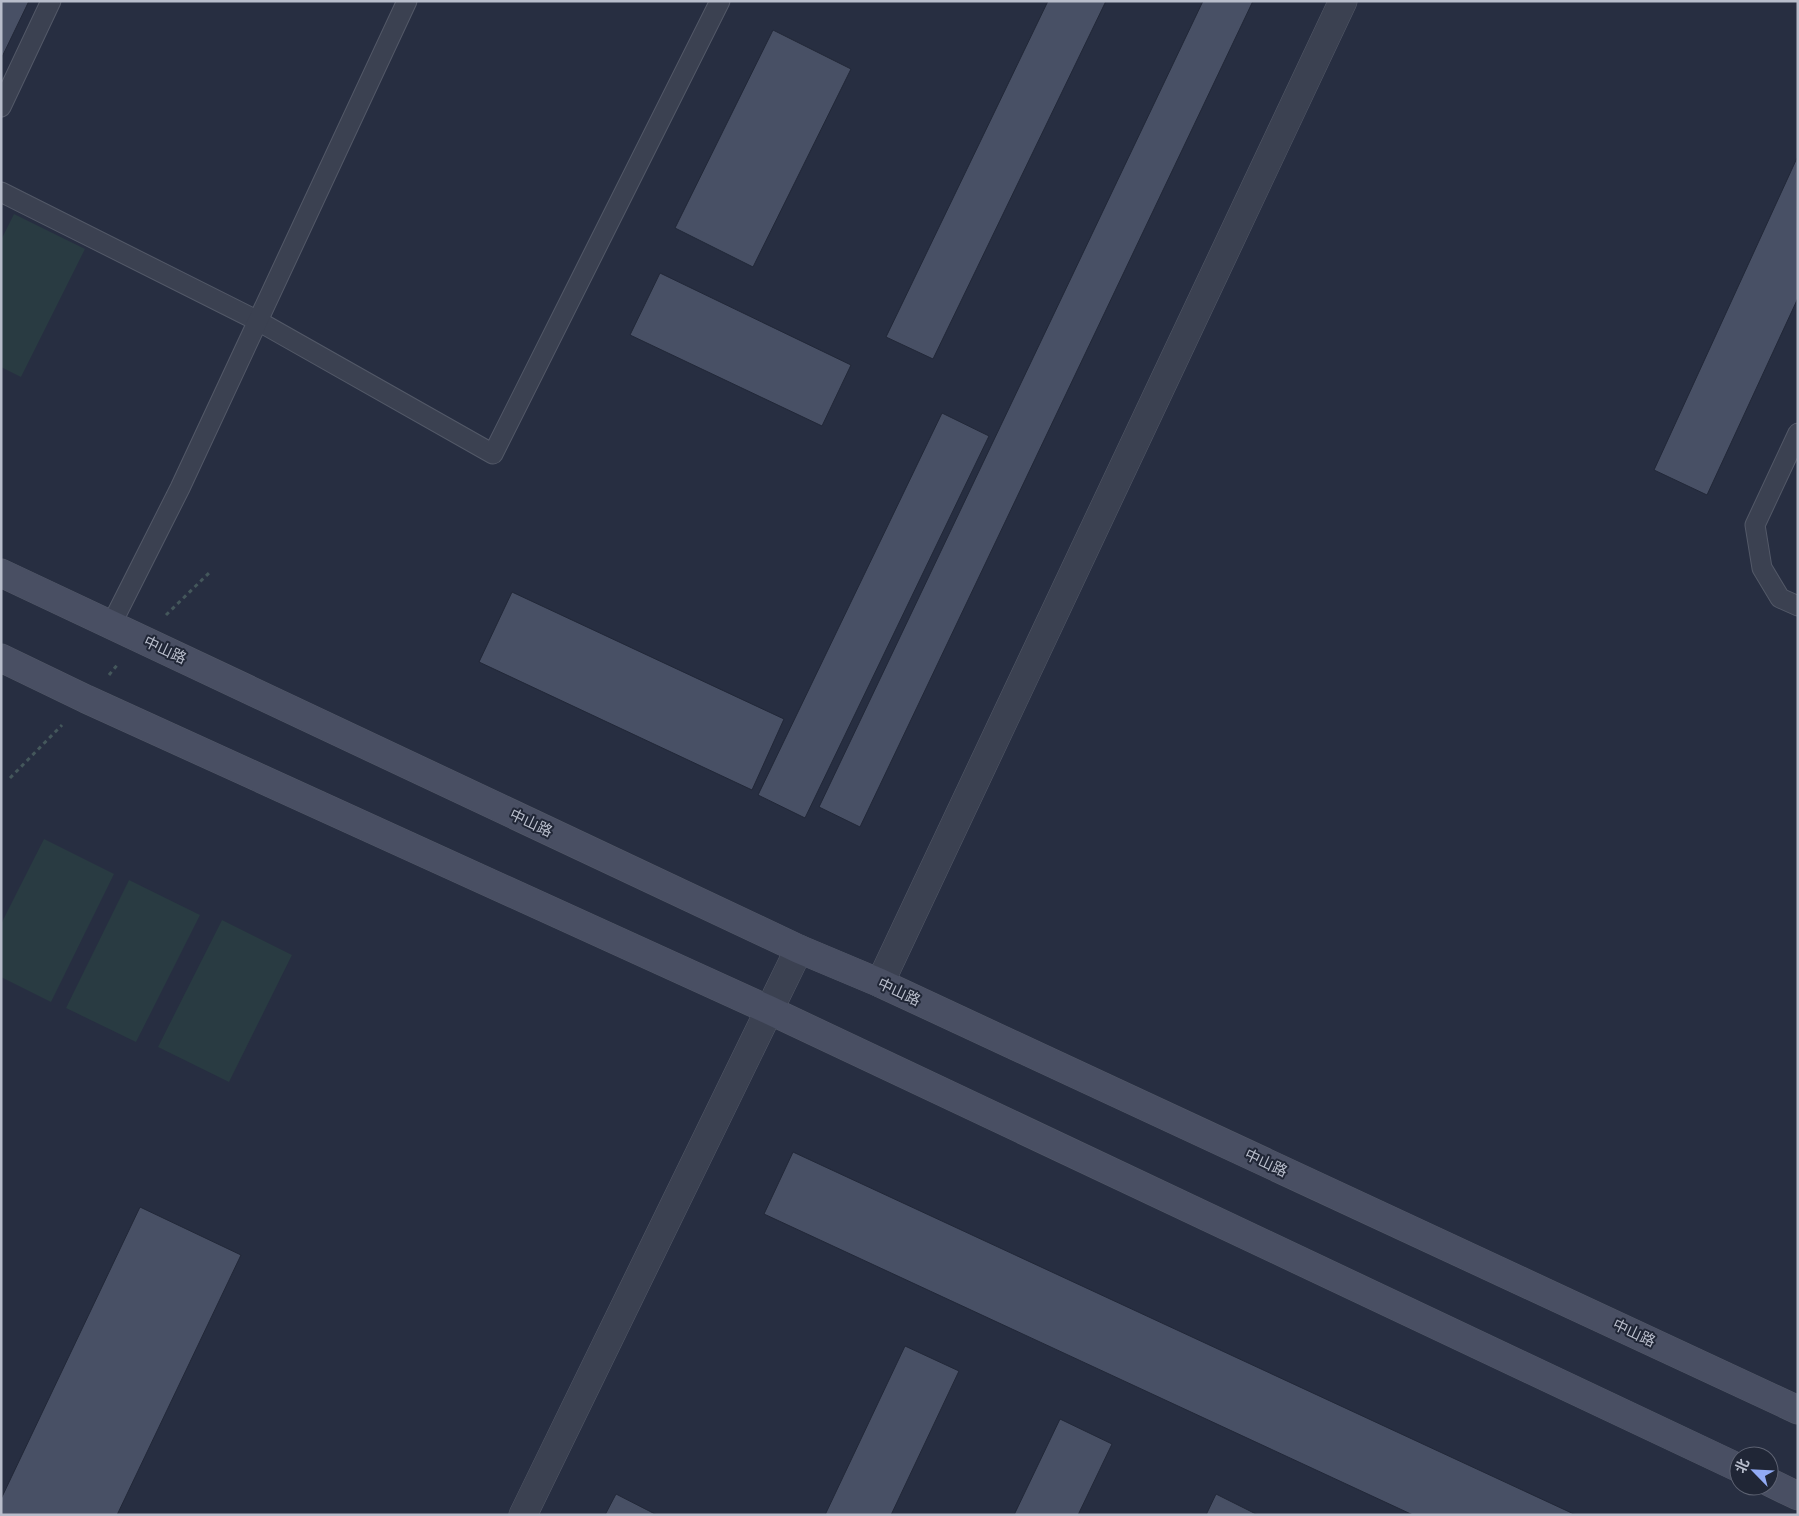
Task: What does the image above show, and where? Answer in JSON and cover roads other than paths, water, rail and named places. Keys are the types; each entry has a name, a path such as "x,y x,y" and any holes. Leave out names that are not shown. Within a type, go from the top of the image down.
{"main road":[{"name":"中山路","path":"1,573 800,949 880,983 1798,1410"},
{"path":"1,658 769,1010 1729,1463"},
{"path":"1779,1487 1798,1496"}],"street":[{"path":"880,983 1343,1"},
{"path":"523,1515 800,949"}],"lane":[{"path":"1,107 51,1"},
{"path":"111,625 180,488 407,1"},
{"path":"1,192 258,321 493,454 720,1"},
{"path":"1798,433 1755,526 1762,568 1780,598 1798,606"}]}
